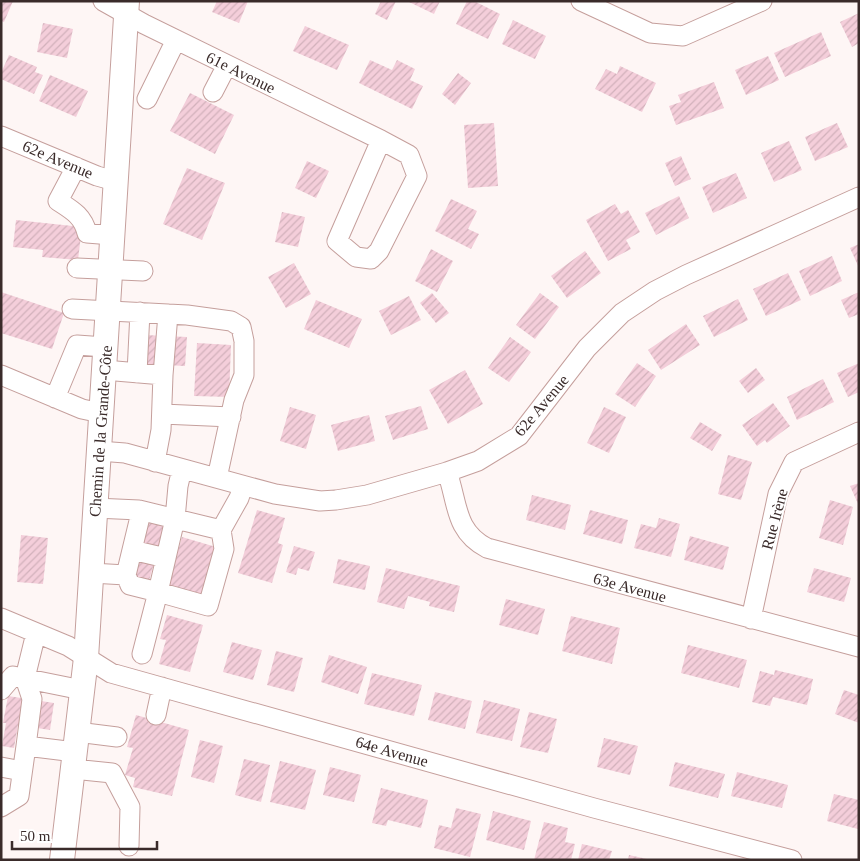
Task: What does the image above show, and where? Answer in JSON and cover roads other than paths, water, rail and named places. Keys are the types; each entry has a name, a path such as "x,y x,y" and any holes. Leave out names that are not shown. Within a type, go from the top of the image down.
{"main road":[{"name":"Chemin de la Grande-Côte","path":"62,860 86,658 126,8"}],"street":[{"name":"61e Avenue","path":"103,1 126,8 176,40 381,140 409,155 418,176 379,251 371,259 356,257 337,241 381,140"},
{"path":"581,1 650,33 683,36 762,1"},
{"path":"121,94 140,96 154,102 176,40"},
{"path":"213,92 227,65"},
{"name":"62e Avenue","path":"1,136 115,181"},
{"path":"76,167 58,202 75,212 82,219 87,232 112,235"},
{"name":"62e Avenue","path":"99,451 118,452 292,498 320,501 367,495 446,472 478,461 519,436 587,348 622,313 655,291 686,275 859,197"},
{"path":"77,268 143,271"},
{"path":"72,309 168,314 231,321 241,327 244,342 244,376 234,400 217,478"},
{"path":"137,373 140,312"},
{"path":"155,462 160,440 168,314"},
{"path":"55,398 77,345 105,346"},
{"path":"104,370 163,375"},
{"path":"1,375 82,409 101,413"},
{"path":"162,414 231,417"},
{"name":"Rue Irène","path":"751,619 778,494 794,462 859,432"},
{"path":"142,654 175,519 178,486 182,469"},
{"name":"63e Avenue","path":"446,472 461,521 471,536 487,548 859,647"},
{"path":"139,510 139,521 126,575 130,585 208,606 224,548 221,530 239,498 243,486"},
{"path":"95,508 139,510 221,530"},
{"path":"132,550 166,558"},
{"path":"91,573 126,575"},
{"name":"64e Avenue","path":"1,618 68,646 111,673 594,808 792,860"},
{"path":"1,807 18,796 32,699 25,678 36,633"},
{"path":"1,690 13,676 82,690"},
{"path":"156,715 162,688"},
{"path":"26,746 75,751 118,737"},
{"path":"75,751 112,773 130,807 129,846"},
{"path":"1,767 22,771"}]}
